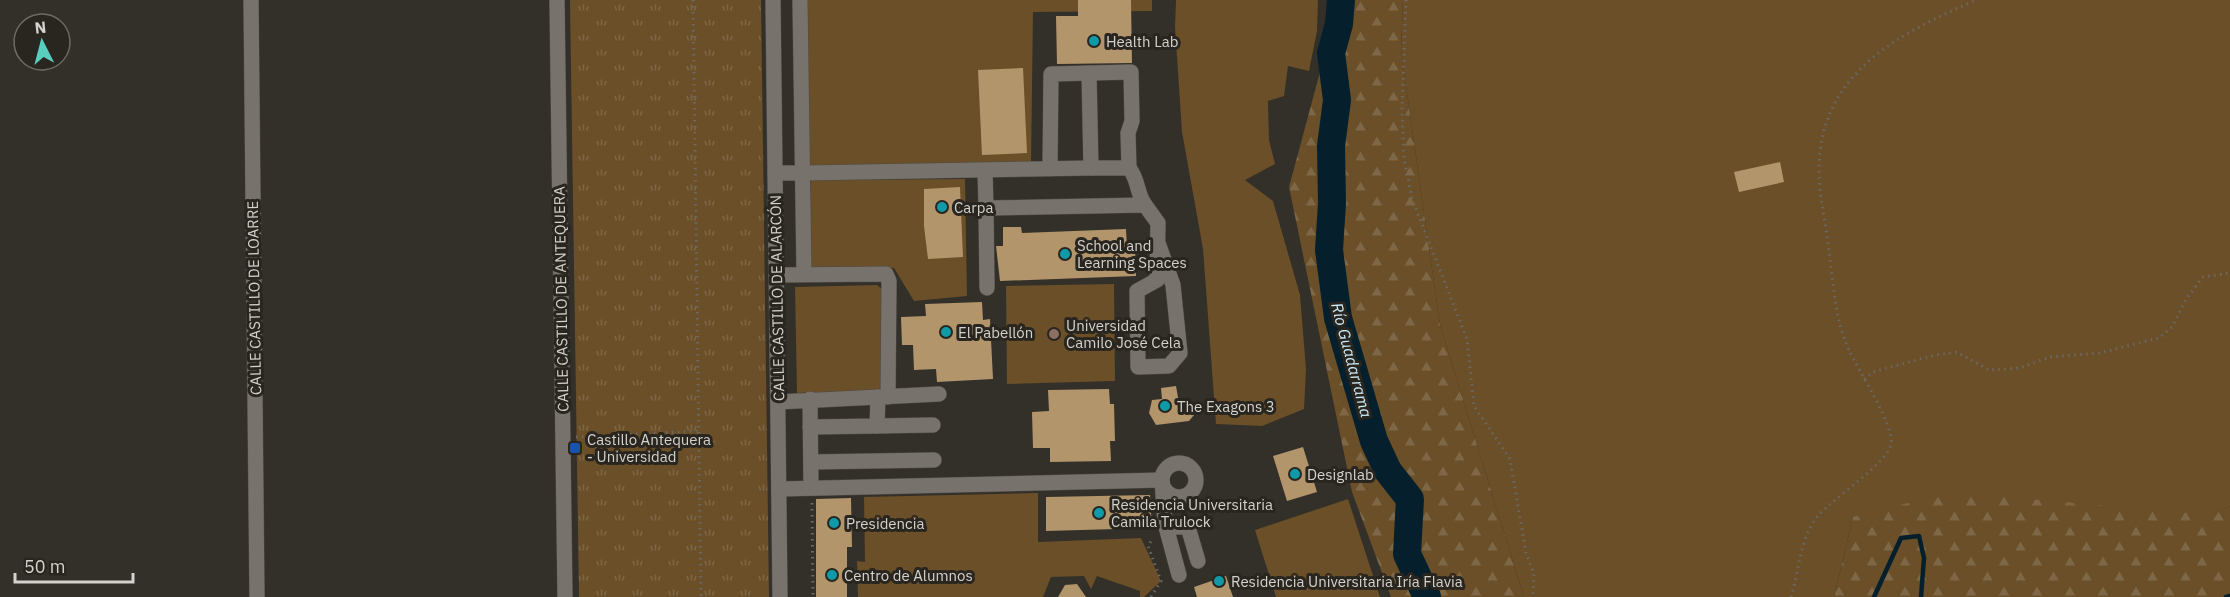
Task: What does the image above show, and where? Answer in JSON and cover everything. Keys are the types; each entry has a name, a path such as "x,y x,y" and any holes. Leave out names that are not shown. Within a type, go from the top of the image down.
{"street":[{"name":"CALLE CASTILLO DE LOARRE","path":"250,0 257,597"},
{"name":"CALLE CASTILLO DE ANTEQUERA","path":"557,0 565,597"},
{"name":"CALLE CASTILLO DE ALARCÓN","path":"773,0 780,597"},
{"path":"800,0 804,274"},
{"path":"1050,169 1051,74 1131,72 1132,121 1128,132 1129,168 1138,179 1138,195 1158,223 1157,280 1137,291 1138,367 1169,366 1180,353 1173,285 1158,240"},
{"path":"1089,73 1091,168"},
{"path":"775,173 1129,168"},
{"path":"985,170 987,288"},
{"path":"986,208 1145,205"},
{"path":"777,275 885,274 889,281 883,397 878,426"},
{"path":"778,402 939,394"},
{"path":"810,399 811,486"},
{"path":"810,427 933,425"},
{"path":"811,462 934,460"},
{"path":"779,489 811,486 1162,480 1166,527 1179,575"},
{"path":"1166,527 1188,527 1198,561"}],"path":[{"path":"693,0 701,597"},
{"path":"1407,0 1402,110 1404,158 1412,199 1467,339 1474,406 1510,459 1526,553 1534,574 1533,597"},
{"path":"1791,597 1813,522 1830,504 1881,462 1891,444 1888,424 1864,379 1843,331 1824,214 1820,160 1827,118 1839,94 1856,74 1895,39 1976,0"},
{"path":"1864,379 1873,372 1935,355 1957,352 1989,370 2020,368 2050,357 2100,352 2159,338 2172,327 2186,299 2203,277 2230,273"},
{"path":"562,438 699,431"},
{"path":"811,486 813,597"}],"green space":[{"path":"570,0 761,0 769,597 579,597"},
{"path":"806,0 1152,0 1152,11 1033,12 1031,164 808,166"},
{"path":"1176,0 1318,0 1317,31 1309,71 1288,66 1284,96 1268,101 1269,140 1275,164 1245,180 1273,201 1300,295 1306,369 1304,409 1262,426 1216,424 1203,249 1182,132 1175,27"},
{"path":"1337,0 1403,0 1401,51 1440,325 1524,597 1391,597 1352,492 1289,187 1337,9"},
{"path":"1403,0 2230,0 2230,506 2213,515 1853,517 1834,597 1524,597 1440,325 1401,51"},
{"path":"965,179 967,296 914,301 894,268 810,268 811,180"},
{"path":"1114,284 1115,381 1007,384 1006,286"},
{"path":"877,285 882,289 882,383 879,390 797,393 795,287"},
{"path":"1951,492 2212,515 2230,506 2230,597 1834,597 1853,517"},
{"path":"1038,493 1038,542 1141,538 1161,581 1144,597 1140,597 1140,591 1097,576 1091,589 1084,576 1051,577 1043,597 858,597 857,561 865,562 864,497"},
{"path":"1348,499 1380,597 1276,597 1255,530"}],"building":[{"name":"Health Lab","path":"1078,0 1131,0 1132,63 1057,64 1056,16 1078,16"},
{"path":"1023,68 1027,153 982,155 978,70"},
{"path":"1780,162 1784,182 1739,192 1734,172"},
{"name":"Carpa","path":"960,187 963,257 928,259 924,226 924,189"},
{"name":"School and Learning Spaces","path":"1003,227 1021,227 1022,233 1126,229 1127,248 1135,247 1136,276 1000,281 996,246 1003,246"},
{"name":"El Pabellón","path":"982,302 983,320 990,319 993,379 937,382 936,369 914,370 913,345 902,345 901,317 926,316 925,304"},
{"name":"The Exagons 3","path":"1176,386 1180,409 1188,409 1194,415 1189,421 1156,425 1149,413 1152,400 1162,399 1161,388"},
{"path":"1109,389 1110,404 1114,404 1115,441 1110,441 1111,461 1050,462 1050,448 1033,448 1032,412 1049,411 1048,390"},
{"name":"Designlab","path":"1303,447 1317,492 1287,501 1273,456"},
{"name":"Residencia Universitaria Camila Trulock","path":"1150,495 1152,528 1046,531 1046,497"},
{"path":"851,498 852,547 847,547 847,597 816,597 816,499"},
{"name":"Residencia Universitaria Iría Flavia","path":"1226,576 1233,597 1197,597 1194,587"},
{"path":"1077,584 1086,597 1058,597 1065,585"}],"waterway":[{"name":"Río Guadarrama","path":"1341,0 1339,24 1331,53 1337,100 1331,146 1332,203 1329,250 1338,318 1374,441 1388,471 1410,499 1407,554 1427,597"},
{"path":"1874,597 1901,538 1919,536 1924,558 1921,597"},
{"path":"2226,597 2230,596"}],"place":[{"name":"Health Lab","path":"1094,41"},
{"name":"Carpa","path":"942,207"},
{"name":"School and Learning Spaces","path":"1065,254"},
{"name":"El Pabellón","path":"946,332"},
{"name":"Universidad Camilo José Cela","path":"1054,334"},
{"name":"The Exagons 3","path":"1165,406"},
{"name":"Castillo Antequera - Universidad","path":"575,448"},
{"name":"Designlab","path":"1295,474"},
{"name":"Residencia Universitaria Camila Trulock","path":"1099,513"},
{"name":"Presidencia","path":"834,523"},
{"name":"Centro de Alumnos","path":"832,575"},
{"name":"Residencia Universitaria Iría Flavia","path":"1219,581"}]}
